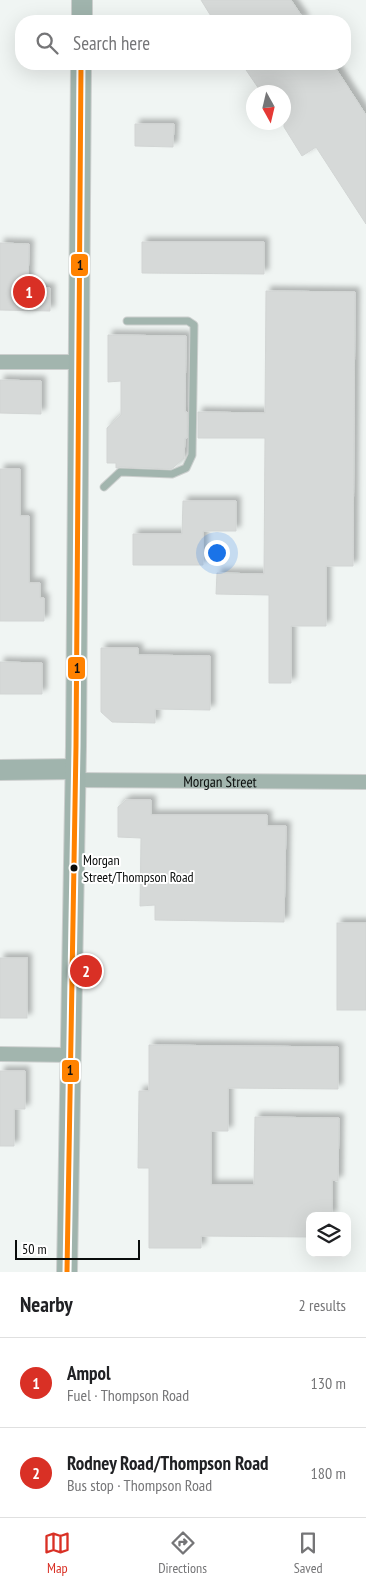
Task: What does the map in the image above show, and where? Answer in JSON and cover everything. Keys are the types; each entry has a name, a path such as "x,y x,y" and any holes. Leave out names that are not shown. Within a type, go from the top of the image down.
{"main road":[{"path":"82,0 82,15"},
{"path":"67,1272 75,774 81,70"},
{"name":"Morgan Street","path":"0,770 75,774"}],"street":[{"path":"0,362 79,362"},
{"name":"Morgan Street","path":"75,774 366,782"},
{"path":"0,1054 70,1055"}],"lane":[{"path":"104,487 120,472 172,474 186,468 192,455 194,324 188,320 127,321"}],"building":[{"path":"201,0 291,0 301,15 210,15"},
{"path":"246,70 337,70 366,115 366,224 316,147 302,156 286,130 291,130 291,85 256,85"},
{"path":"135,124 174,124 173,147 135,146"},
{"path":"142,242 264,242 264,274 142,273"},
{"path":"0,243 29,244 28,288 50,288 50,311 0,310"},
{"path":"266,291 355,292 353,566 326,566 326,626 291,626 291,683 269,683 269,595 216,594 217,573 264,574 265,438 198,438 198,412 265,413"},
{"path":"108,335 186,336 185,412 187,412 187,438 185,438 184,458 171,469 116,468 116,463 107,463 107,428 121,415 121,381 108,382"},
{"path":"0,380 41,381 41,414 0,413"},
{"path":"0,469 20,469 20,516 29,516 29,583 40,583 40,598 44,598 44,621 0,621"},
{"path":"183,501 236,501 236,531 203,531 203,565 133,565 133,534 182,534"},
{"path":"101,648 138,648 138,655 210,656 210,710 155,709 155,723 112,722 101,712"},
{"path":"0,662 42,663 42,694 0,694"},
{"path":"126,800 151,800 151,815 267,815 267,826 286,826 284,922 155,920 155,905 140,906 141,838 118,837 118,807"},
{"path":"337,923 366,923 366,1010 337,1010"},
{"path":"0,958 27,958 27,1018 0,1018"},
{"path":"149,1045 338,1047 338,1089 228,1088 228,1131 211,1131 211,1185 254,1185 255,1117 339,1118 338,1181 332,1180 332,1212 306,1212 306,1237 201,1236 201,1248 149,1248 149,1168 138,1168 139,1091 149,1091"},
{"path":"0,1071 25,1071 25,1109 14,1109 14,1146 0,1146"}],"transit line":[{"name":"1","path":"67,1272 76,746 81,70"}],"place":[{"name":"Ampol","path":"29,292"},
{"name":"Morgan Street/Thompson Road","path":"74,868"},
{"name":"Rodney Road/Thompson Road","path":"86,971"}]}
